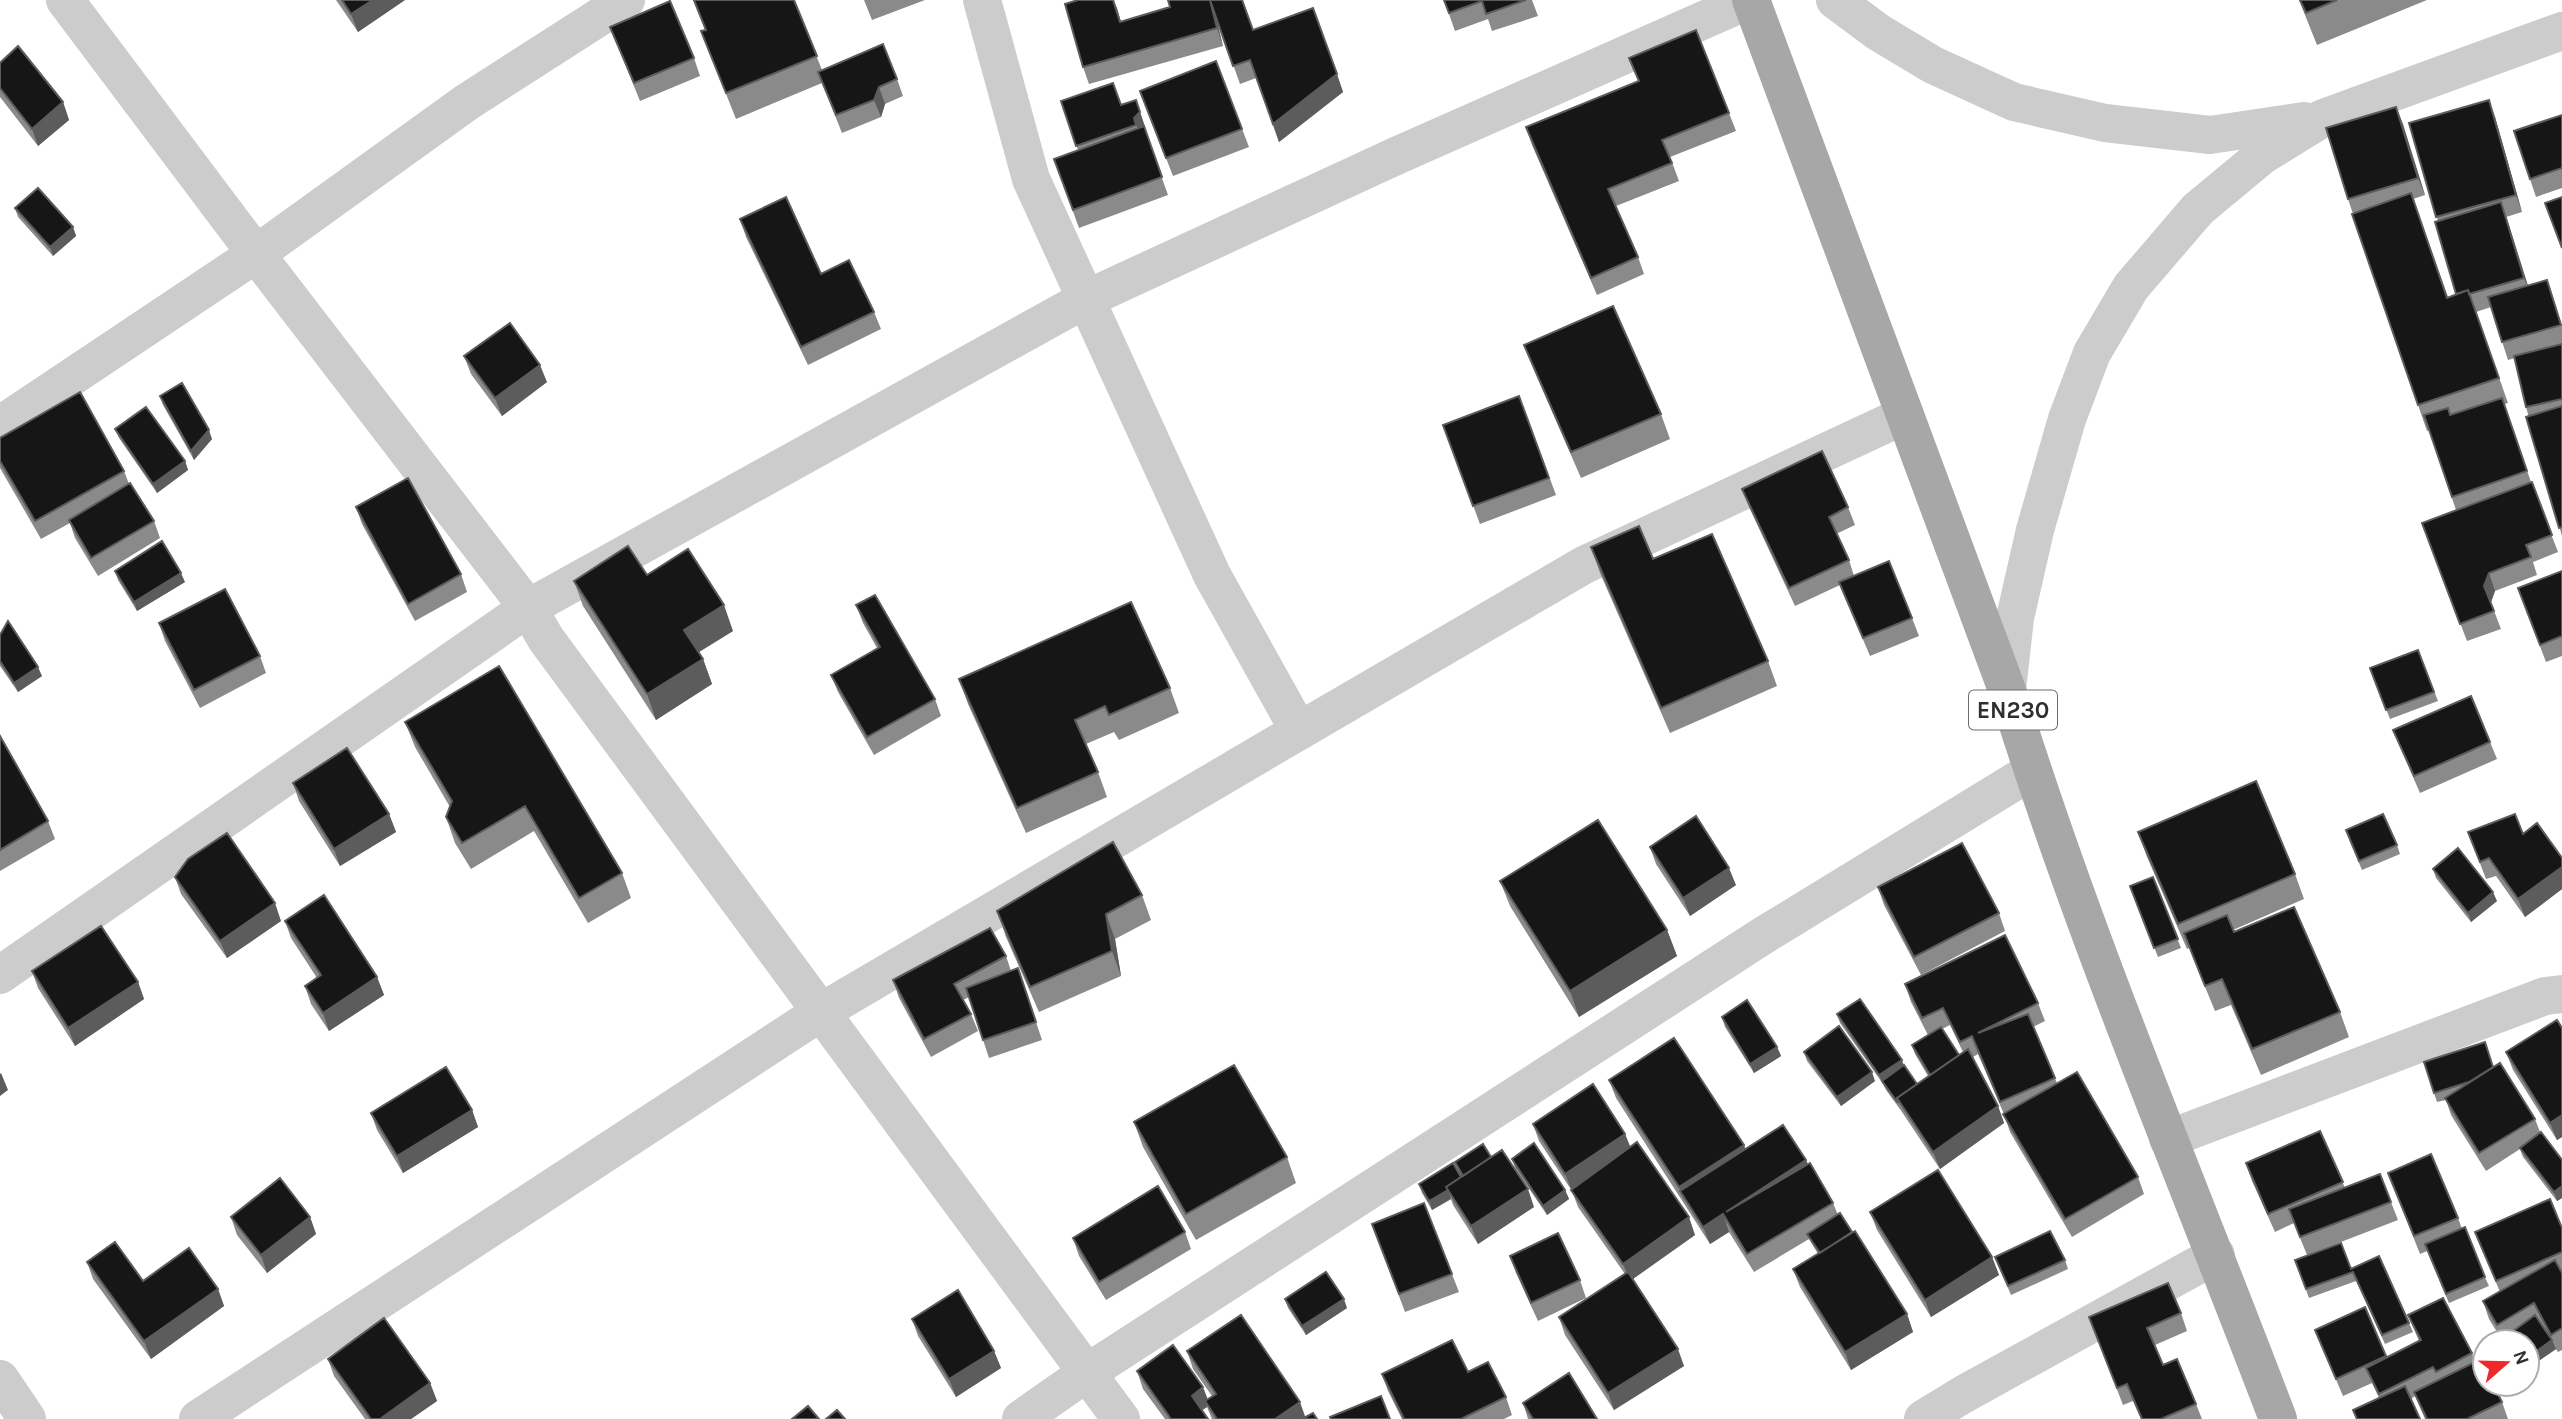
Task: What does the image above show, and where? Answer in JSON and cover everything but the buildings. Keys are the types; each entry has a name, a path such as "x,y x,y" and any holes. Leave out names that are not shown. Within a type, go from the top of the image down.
{"main road":[{"name":"EN230","path":"1750,0 2007,690 2032,771 2168,1139 2216,1255 2278,1419"}],"street":[{"path":"65,0 528,608 546,639 1121,1419"},
{"path":"0,425 256,254 467,102 626,0"},
{"path":"982,0 1031,179 1212,575 1298,731"},
{"path":"0,975 528,608 1086,299 1396,156 1750,0"},
{"path":"1835,0 1878,32 1933,65 2014,102 2105,123 2210,135 2323,118 2562,32"},
{"path":"2007,690 2015,618 2035,530 2067,419 2092,353 2131,287 2198,209 2263,155 2323,118"},
{"path":"198,1419 821,1012 1298,731 1584,565 1905,415"},
{"path":"1021,1419 1088,1372 1764,935 2032,771"},
{"path":"2168,1139 2545,996 2562,994"},
{"path":"1923,1419 2216,1255"},
{"path":"0,1379 27,1419"}]}
